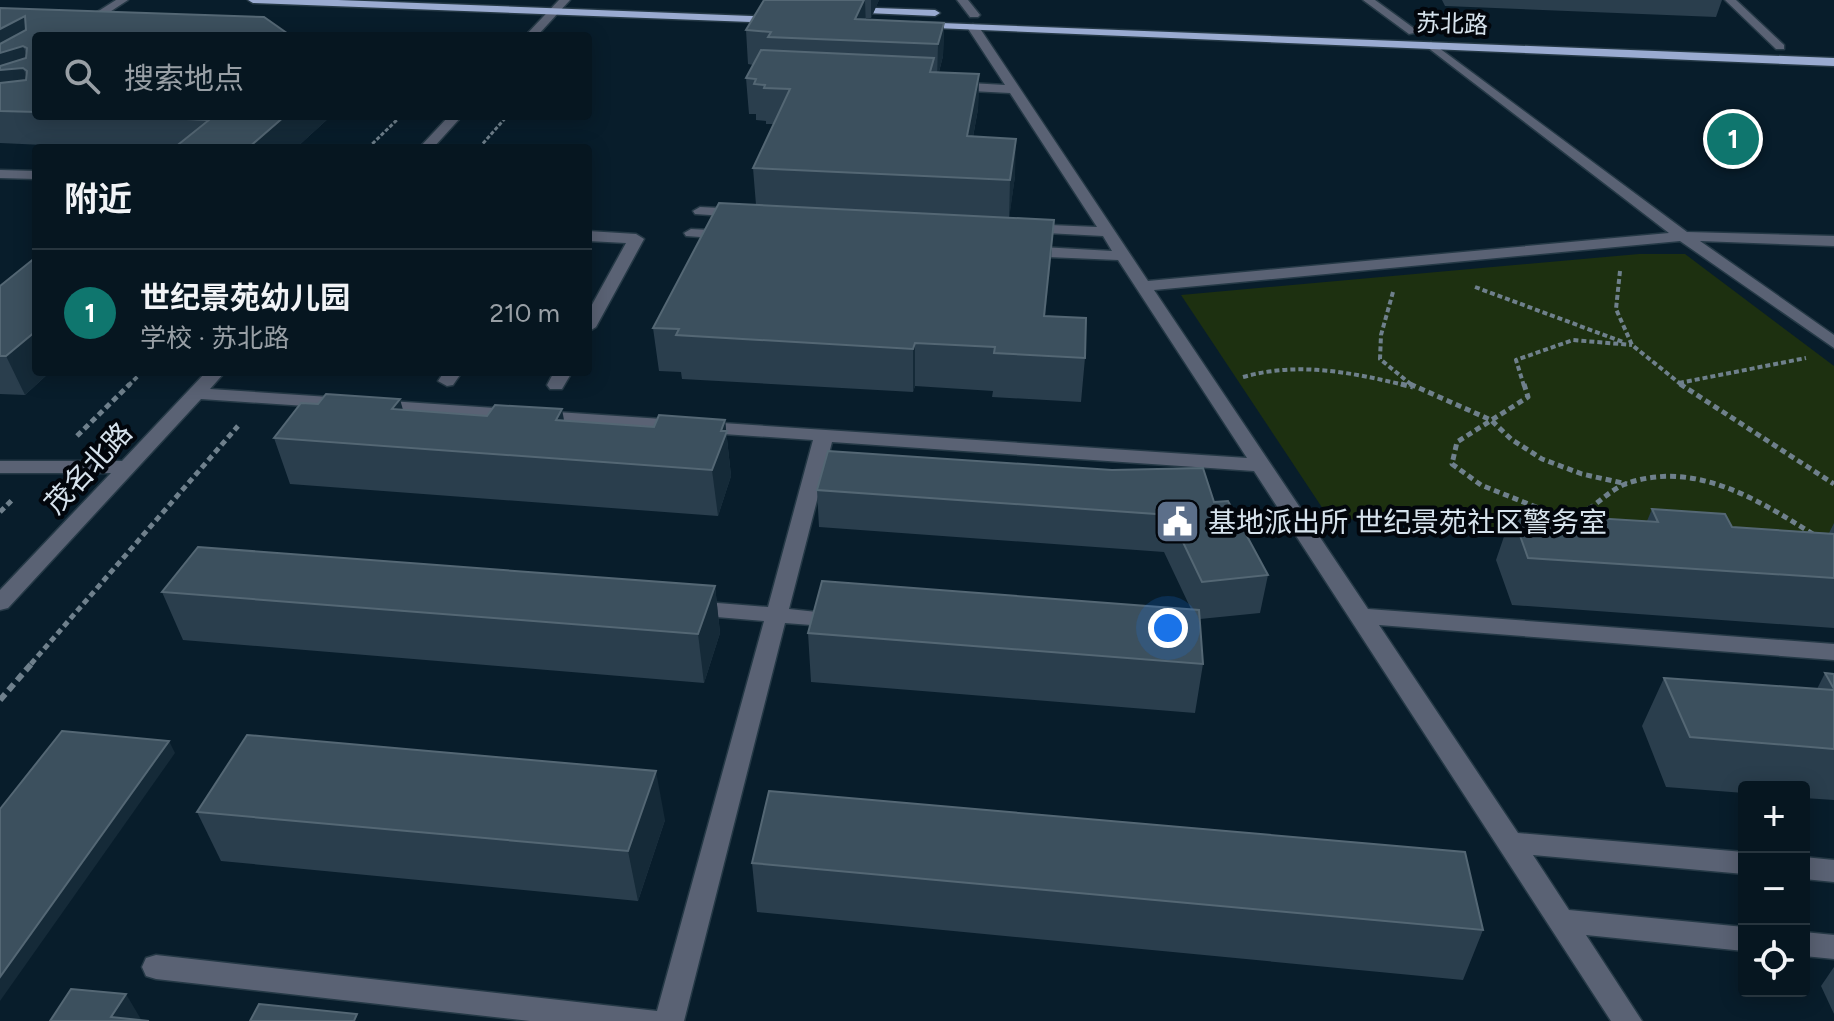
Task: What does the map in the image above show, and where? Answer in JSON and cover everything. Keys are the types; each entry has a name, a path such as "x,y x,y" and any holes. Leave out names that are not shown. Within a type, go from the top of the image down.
{"main road":[{"path":"253,0 800,21"},
{"path":"573,0 782,8"},
{"name":"苏北路","path":"830,10 973,21 1431,45 1834,62"},
{"name":"苏北路","path":"847,23 973,21 1413,32 1834,49"}],"street":[{"path":"71,32 123,0"},
{"path":"535,32 565,0"},
{"path":"962,0 1012,89 1627,1021"},
{"path":"1368,0 1413,32"},
{"path":"1730,0 1780,47"},
{"path":"1431,45 1683,236 1834,343"},
{"path":"933,85 1012,89"},
{"path":"430,144 452,120"},
{"path":"0,174 32,175"},
{"path":"700,211 762,214"},
{"path":"1013,227 1107,232"},
{"path":"691,233 753,236"},
{"path":"592,236 636,239 592,320"},
{"path":"1143,286 1683,236 1834,241"},
{"path":"1000,250 1124,256"},
{"name":"茂名北路","path":"0,603 212,376"},
{"path":"197,393 1258,465"},
{"path":"669,1021 824,435"},
{"path":"0,467 127,467"},
{"path":"668,606 856,621"},
{"path":"1360,616 1834,652"},
{"path":"1509,843 1738,862"},
{"path":"1810,869 1834,871"},
{"path":"1561,921 1738,938"},
{"path":"1810,945 1834,947"},
{"path":"156,967 648,1021"}],"path":[{"path":"372,144 397,120"},
{"path":"482,144 504,120"},
{"path":"1630,262 1621,270 1616,309 1632,345"},
{"path":"1395,286 1381,335 1380,359 1414,387"},
{"path":"1473,287 1632,345 1678,383 1834,484"},
{"path":"1632,345 1573,340 1516,360 1528,397 1457,442 1452,464 1481,485 1551,515 1575,518 1627,484 1668,476 1696,476 1746,494 1816,536"},
{"path":"1678,383 1820,355"},
{"path":"1238,378 1263,370 1301,366 1349,372 1414,387 1491,420 1511,439 1542,459 1582,474 1627,484"},
{"path":"0,700 262,398"}],"green space":[{"path":"1639,254 1685,254 1834,366 1834,549 1329,518 1181,295"}],"building":[{"path":"764,0 864,0 855,19 944,23 938,44 768,37 771,32 746,30"},
{"path":"0,8 264,17 285,32 32,32 32,112 0,111 0,83 26,80 27,71 23,68 0,70 0,66 26,58 27,48 23,46 0,53 0,44 26,30 25,16 0,29"},
{"path":"761,50 934,58 930,72 979,74 967,136 1016,139 1010,180 753,168 790,89 764,88 765,85 754,84 756,79 746,78"},
{"path":"209,120 280,120 253,144 179,144"},
{"path":"719,203 1054,220 1044,316 1086,318 1085,358 994,353 995,347 915,343 913,349 676,335 679,329 653,328"},
{"path":"32,260 32,334 6,356 0,356 0,286"},
{"path":"326,394 400,399 392,409 487,416 495,405 562,409 556,420 654,427 659,415 725,420 721,431 727,431 712,470 274,438 301,403 318,404"},
{"path":"828,451 1112,470 1203,468 1214,502 1228,501 1268,575 1202,582 1170,515 817,490"},
{"path":"1652,509 1725,514 1732,527 1834,534 1834,578 1528,558 1512,513 1658,522"},
{"path":"198,547 715,586 698,634 162,592"},
{"path":"822,581 1199,610 1203,664 808,633"},
{"path":"1825,673 1834,674 1834,689"},
{"path":"1664,678 1834,690 1834,749 1690,737"},
{"path":"62,731 169,741 0,977 0,809"},
{"path":"247,735 656,771 628,851 197,812"},
{"path":"769,791 1465,852 1483,930 752,863"},
{"path":"71,989 126,994 111,1017 149,1021 50,1021"},
{"path":"259,1004 357,1014 354,1021 250,1021"}],"place":[{"name":"世纪景苑幼儿园","path":"1733,139"},
{"name":"基地派出所 世纪景苑社区警务室","path":"1177,522"}]}
